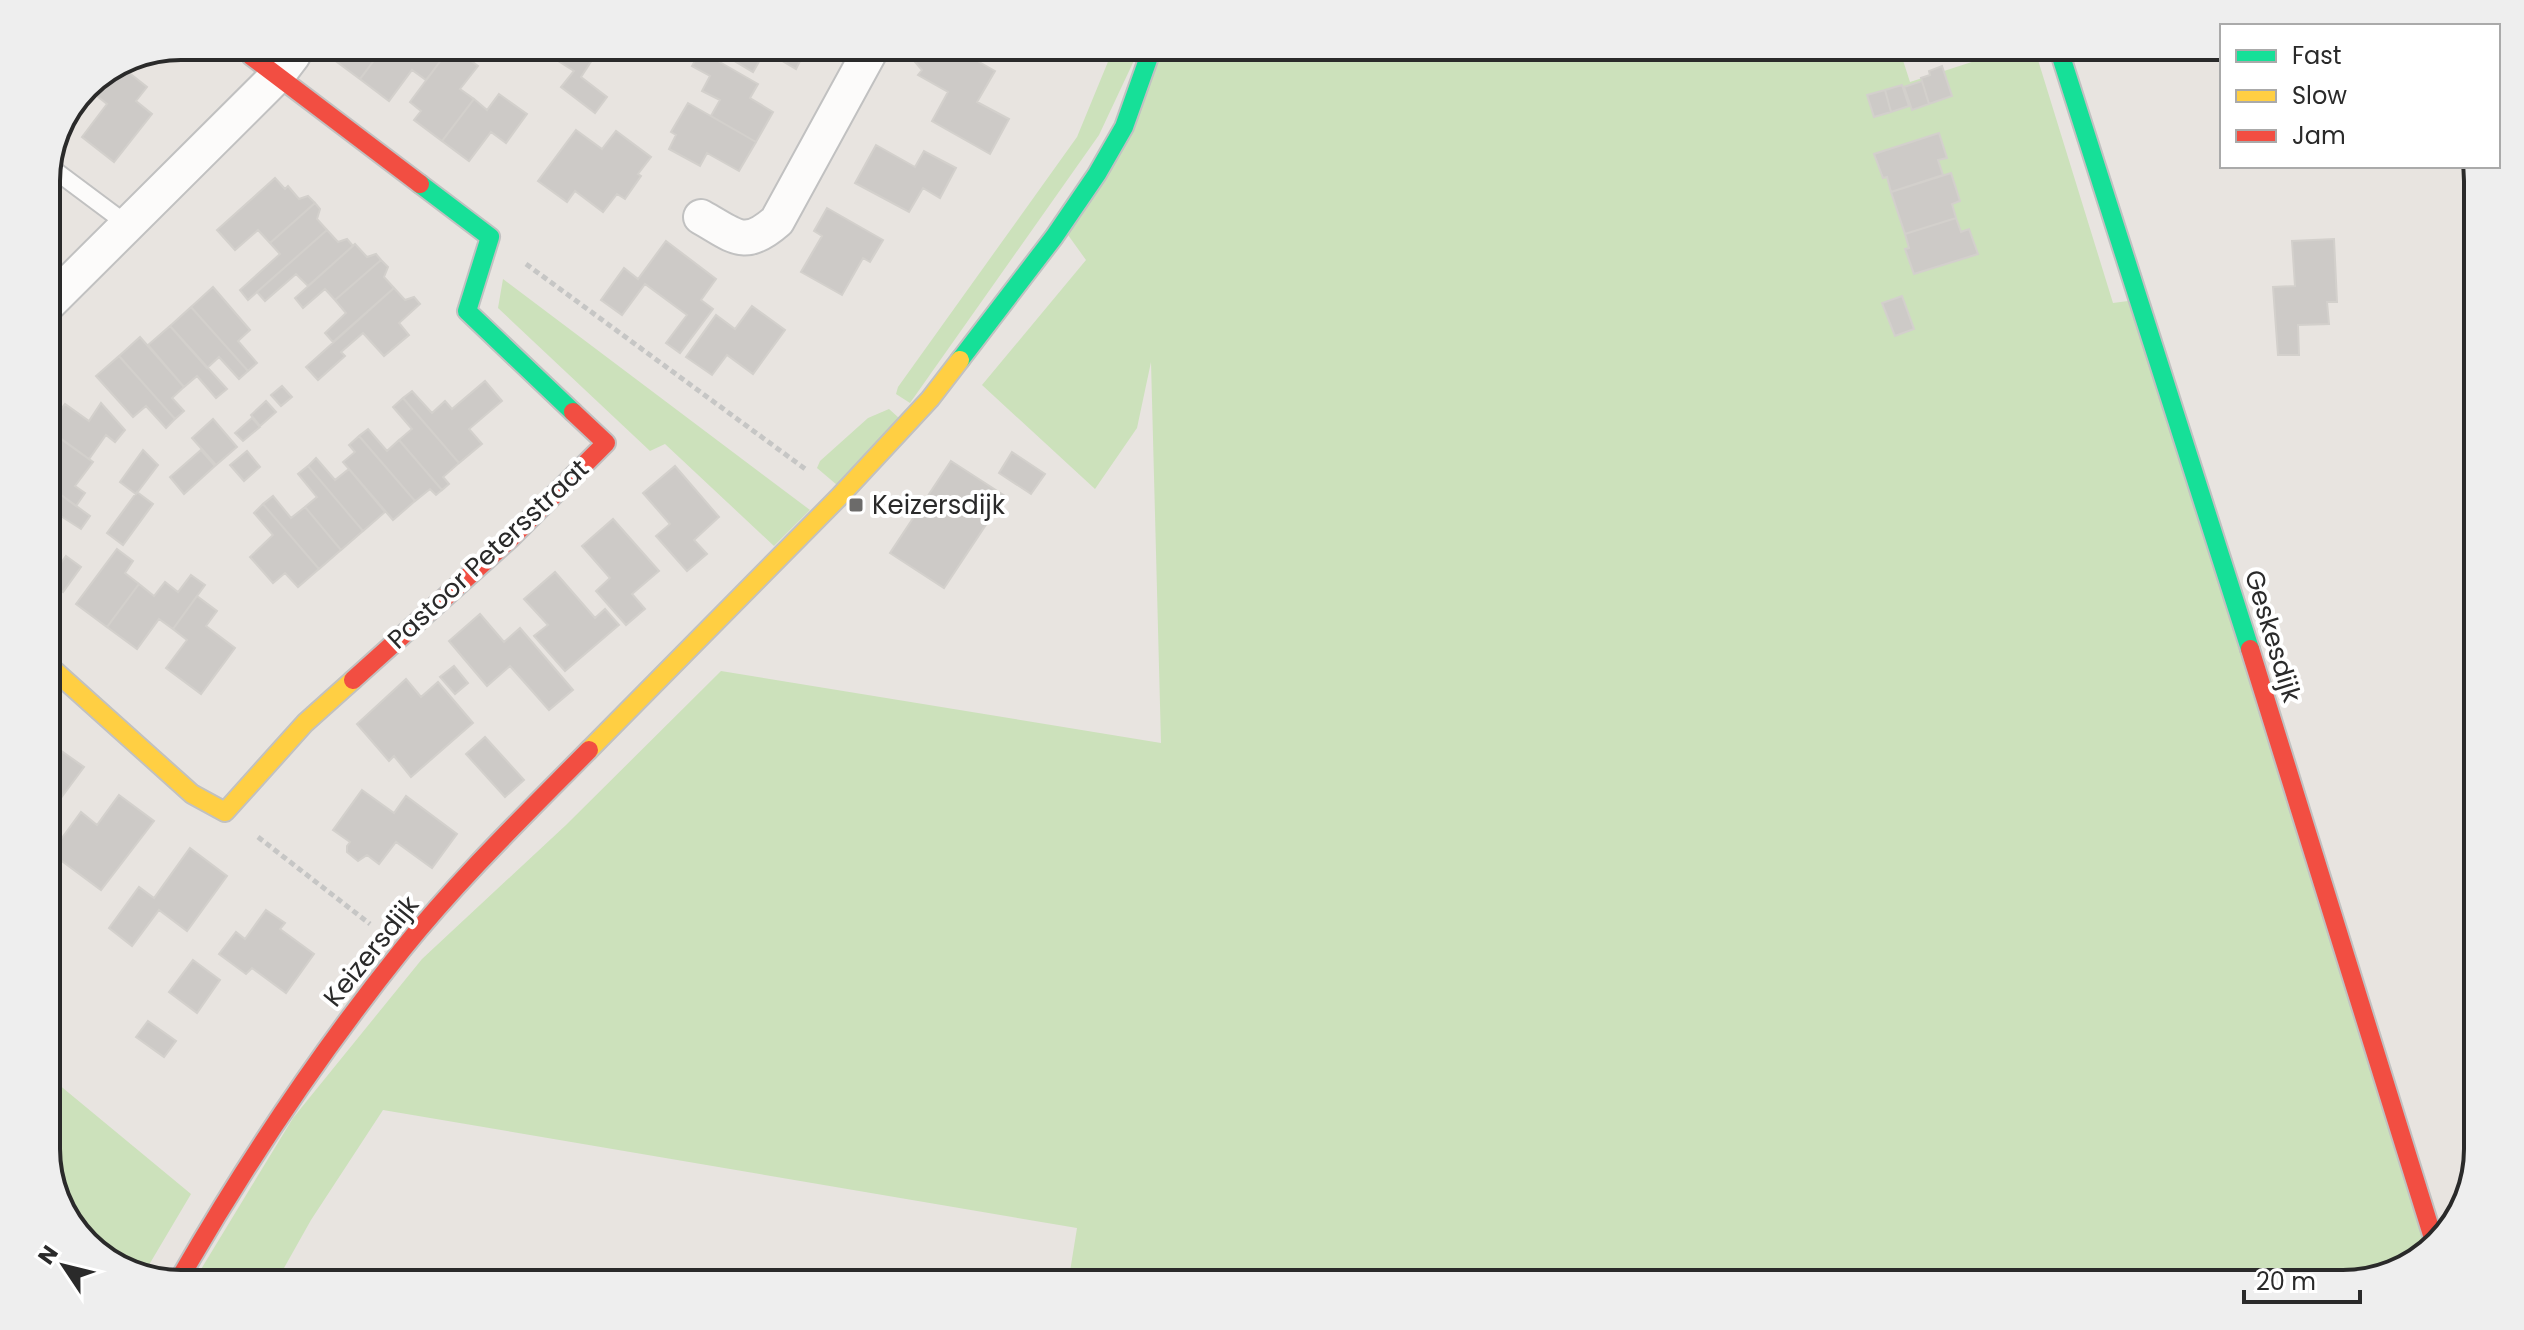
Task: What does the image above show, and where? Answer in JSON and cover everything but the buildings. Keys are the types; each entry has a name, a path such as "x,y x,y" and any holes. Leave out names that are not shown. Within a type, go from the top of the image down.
{"street":[{"path":"701,217 739,238 759,237 777,221 865,60"},
{"name":"Keizersdijk","path":"184,1270 224,1201 289,1100 403,949 507,833 839,497 930,399 1054,237 1097,174 1124,127 1148,60"},
{"name":"Geskesdijk","path":"2062,60 2221,556 2431,1232"},
{"path":"60,292 128,225 273,62 490,237"},
{"name":"Pastoor Petersstraat","path":"225,812 305,723 511,538 606,443 467,311 490,237"},
{"path":"60,676 192,794 225,812"}],"lane":[{"path":"60,174 128,225"}],"path":[{"path":"490,237 807,469"},
{"path":"225,812 403,949"}],"green space":[{"path":"1109,60 1134,60 1099,135 910,403 896,394 898,387 1077,137"},
{"path":"1157,60 1903,60 1910,82 1978,60 2038,60 2113,303 2128,301 2430,1233 2417,1245 2389,1261 2343,1270 1070,1270 1077,1228 383,1110 311,1220 283,1270 201,1270 293,1118 422,959 566,825 721,671 1161,743 1151,362 1137,428 1095,489 982,385 1086,260 1068,235"},
{"path":"503,279 810,510 774,546 665,444 650,451 498,308"},
{"path":"889,409 899,418 837,485 817,468 820,461 868,418"},
{"path":"60,1086 191,1194 148,1266 127,1258 104,1242 104,1226 88,1226 72,1203 60,1157"}],"traffic: fast":[{"path":"960,360 1054,237 1097,174 1124,127 1148,60"},
{"path":"2062,60 2250,649"},
{"path":"420,184 490,237 467,311 573,412"}],"traffic: slow":[{"path":"589,750 839,497 930,399 960,360"},
{"path":"60,676 192,794 225,812 305,723 353,680"}],"traffic: jam":[{"path":"256,60 420,184"},
{"path":"353,680 511,538 606,443 573,412"},
{"path":"2250,649 2431,1232"},
{"path":"185,1270 283,1112 402,950 446,898 589,750"}],"place":[{"name":"Keizersdijk","path":"856,505"}]}
